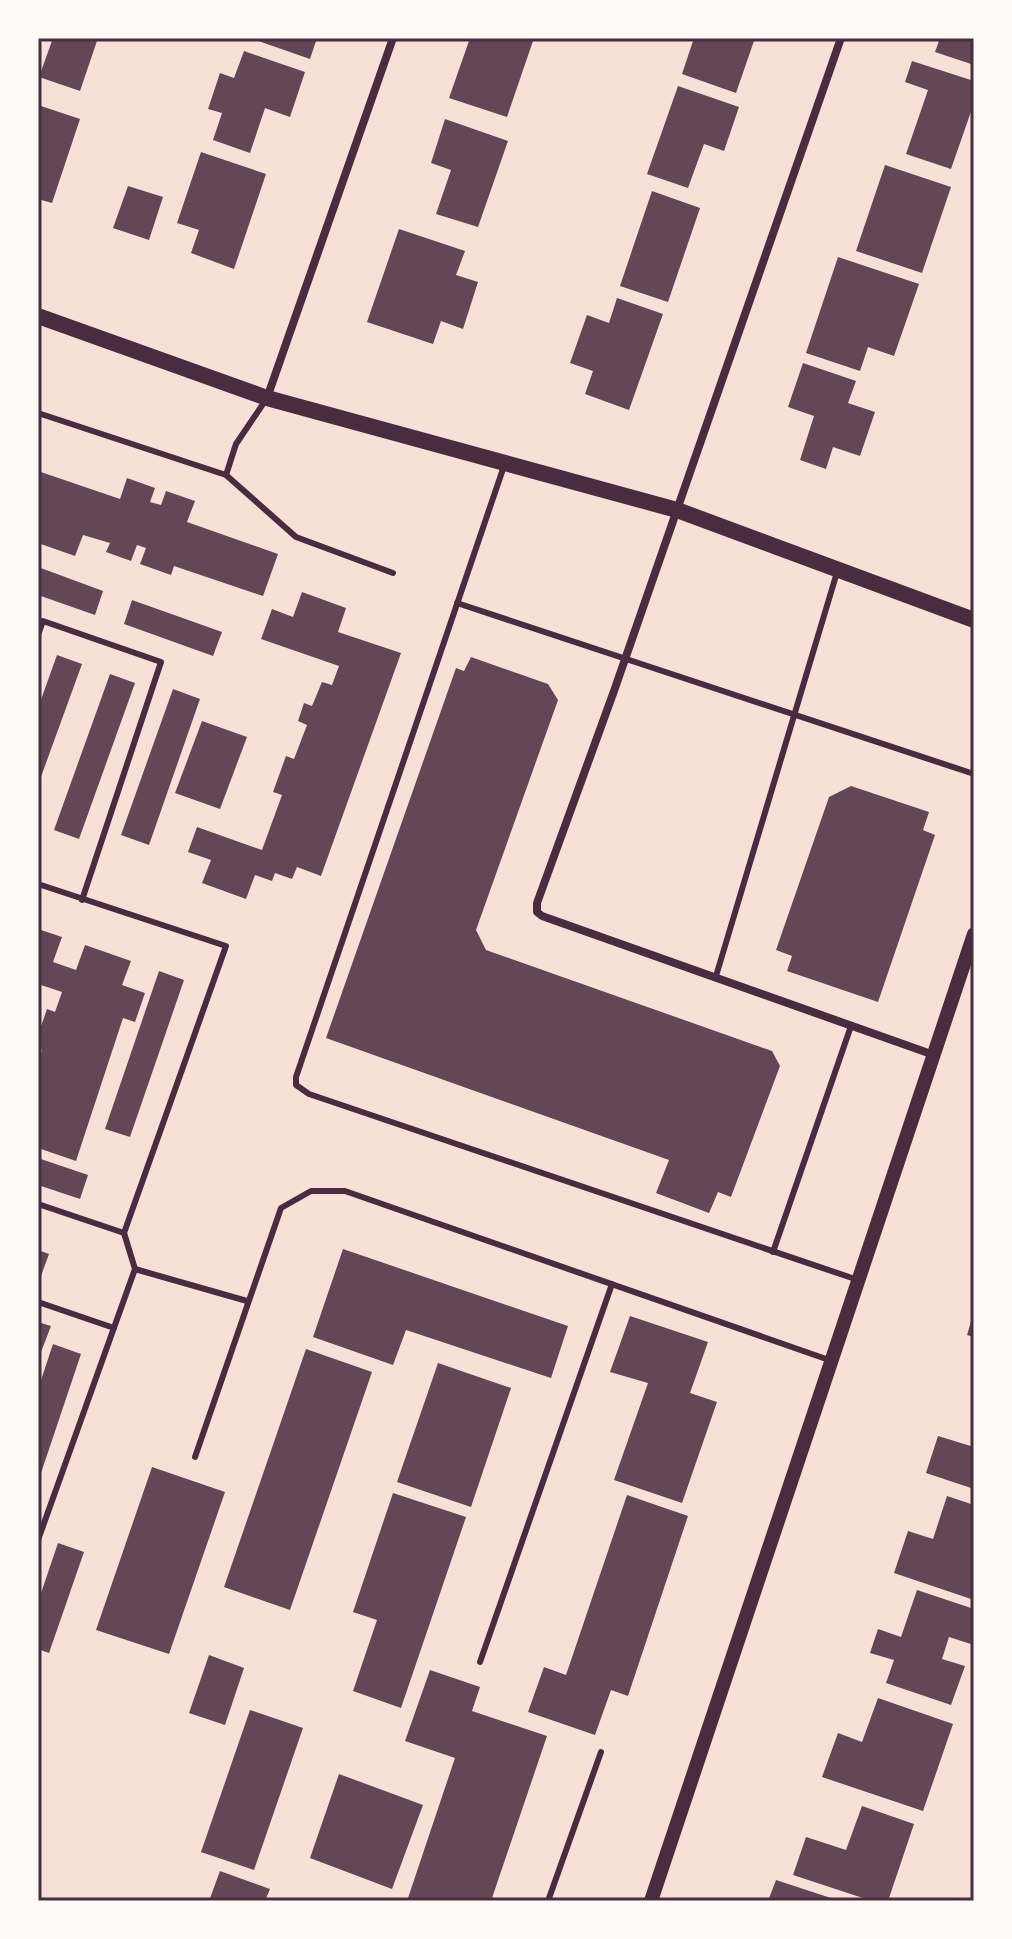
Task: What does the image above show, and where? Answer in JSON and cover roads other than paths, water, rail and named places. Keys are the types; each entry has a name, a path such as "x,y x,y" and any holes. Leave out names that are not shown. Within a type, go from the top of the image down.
{"main road":[{"path":"38,316 267,398 677,510 974,620"}],"street":[{"path":"267,398 393,38"},
{"path":"841,38 537,903 537,912 934,1055"},
{"path":"651,1901 974,934"}],"lane":[{"path":"226,475 236,444 267,398"},
{"path":"38,413 226,475 296,537 393,573"},
{"path":"505,463 296,1077 296,1085 309,1094 859,1280"},
{"path":"716,976 838,569"},
{"path":"457,603 974,774"},
{"path":"38,635 43,621 161,662 82,900"},
{"path":"38,884 226,946 124,1233 135,1269 38,1540"},
{"path":"773,1252 851,1026"},
{"path":"195,1457 281,1208 311,1191 345,1191 833,1361"},
{"path":"38,1204 124,1233"},
{"path":"135,1269 247,1301"},
{"path":"480,1662 612,1284"},
{"path":"38,1302 114,1328"},
{"path":"548,1901 601,1752"}]}
